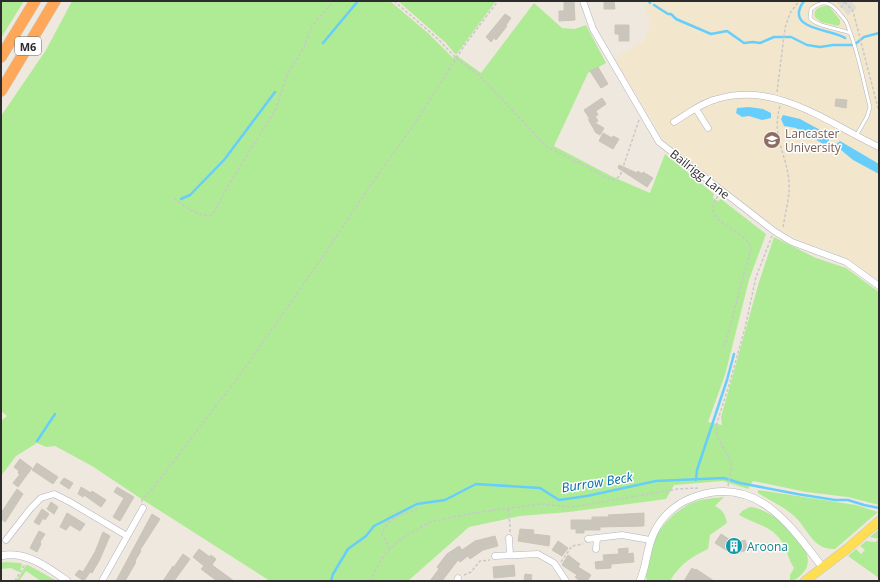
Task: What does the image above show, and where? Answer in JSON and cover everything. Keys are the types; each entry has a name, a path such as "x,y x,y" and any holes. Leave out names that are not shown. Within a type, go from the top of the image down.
{"highway":[{"name":"M6","path":"1,57 35,1"},
{"name":"M6","path":"1,91 55,1"}],"main road":[{"path":"805,581 823,568 879,521"}],"street":[{"name":"Bailrigg Lane","path":"584,1 593,29 623,82 645,115 659,142 780,235 808,249 846,262 879,286"},
{"path":"674,122 715,99 746,94 764,96 808,110 827,118 856,136 879,147"},
{"path":"696,109 708,128"},
{"path":"640,581 650,540 658,526 668,513 687,500 708,492 734,492 752,497 767,505 784,519 801,538 823,568"},
{"path":"6,540 31,508 42,498 54,494 128,536"},
{"path":"102,581 143,508"},
{"path":"16,528 22,532"},
{"path":"588,539 622,535 650,540"},
{"path":"509,538 510,555"},
{"path":"596,549 597,539"},
{"path":"495,556 538,554 554,563 566,581"},
{"path":"1,556 7,555 27,558 54,572 67,581"}],"lane":[{"path":"850,33 813,22 810,18 811,9 820,2 824,1 829,3 838,11 847,22 853,40 870,108 867,118 856,136"}],"path":[{"path":"174,198 203,216 210,216 213,213 232,179 274,113 287,75 303,49 312,26 334,1"},
{"path":"394,1 438,39 456,58 480,76 546,146 610,179 614,180 620,176 637,124 640,118 645,115"},
{"path":"143,508 142,500 150,492 240,375 413,126 456,58 498,1"},
{"path":"781,94 776,93 783,40 790,13 799,1"},
{"path":"838,11 845,1 853,12 879,112"},
{"path":"777,105 780,106 777,130 789,182 788,204 780,235"},
{"path":"722,191 713,205 712,210 714,216 749,242 751,248 724,348"},
{"path":"728,486 732,466 728,454 718,439 716,426 741,342 756,277 774,231"},
{"path":"370,581 384,556 390,549 402,538 430,522 541,504 573,507 677,489 699,488"},
{"path":"390,549 382,534 384,526 390,520 419,508"},
{"path":"508,509 510,525 509,538"},
{"path":"557,568 572,546 585,544 588,539"},
{"path":"458,580 470,572 480,561 490,560 495,556"},
{"path":"15,581 26,562"}],"shaded area":[{"name":"Lancaster University","path":"647,1 879,1 879,281 847,258 817,245 813,247 778,229 719,185 667,144 661,137 614,59 644,41 650,23 644,6 648,4"},
{"path":"836,1 851,1 857,8 848,15"}],"green space":[{"path":"1,1 24,1 1,38"},
{"path":"72,1 390,1 429,34 453,58 456,55 481,73 534,3 562,28 575,29 586,25 606,63 588,73 554,146 611,176 650,193 665,154 714,194 713,198 718,201 721,199 766,234 749,280 725,375 708,422 722,425 721,417 759,282 774,237 816,258 846,268 879,292 879,505 848,497 806,492 753,481 748,489 723,481 674,485 666,499 569,512 520,516 469,527 408,581 270,581 92,466 55,446 46,447 37,443 16,456 1,476 1,421 7,416 1,411 1,116 46,50"},
{"path":"398,1 496,1 456,55 446,43"},
{"path":"829,6 840,20 840,24 838,26 821,22 815,17 815,12 817,9"},
{"path":"758,490 856,505 878,512 835,549 827,548 816,542 793,515 781,506 758,493"},
{"path":"724,497 715,506 723,513 727,523 710,535 708,549 686,562 670,581 647,581 646,576 653,543 663,525 679,510 691,503"},
{"path":"750,507 771,514 793,531 801,542 807,553 808,563 803,573 794,580 790,581 790,575 794,568 780,539 766,528 739,515 742,511"},
{"path":"879,529 879,539 870,537"},
{"path":"879,539 879,578 848,556 856,549 861,554 865,550 860,546 866,541 875,542"},
{"path":"1,563 21,563 22,566 19,572 11,568 1,569"},
{"path":"26,565 57,581 41,581 26,571 19,581 17,580"}],"water":[{"path":"749,107 763,109 771,113 771,118 762,120 749,116 742,117 736,113 737,108"},
{"path":"783,115 800,119 824,132 829,140 825,145 796,128 784,126 781,119"},
{"path":"840,141 879,164 879,174 853,160 835,145"}],"building":[{"path":"564,1 574,1 575,20 559,21 559,11 564,11"},
{"path":"604,1 614,1 615,9 604,9"},
{"path":"505,14 511,18 506,25 507,26 496,40 494,38 491,42 486,37"},
{"path":"615,25 629,25 629,41 619,41 619,34 615,34"},
{"path":"598,67 608,84 601,88 590,71"},
{"path":"602,98 606,104 596,111 598,115 595,116 598,121 595,123 604,128 600,135 595,132 588,119 591,121 584,110"},
{"path":"836,99 847,100 846,108 835,106"},
{"path":"603,133 612,138 613,136 619,139 613,149 599,141"},
{"path":"619,165 637,173 638,171 642,174 643,172 653,178 647,187 618,168"},
{"path":"20,459 32,468 18,487 13,483 20,474 14,467"},
{"path":"37,463 58,477 53,484 32,470"},
{"path":"64,478 73,483 69,489 60,483"},
{"path":"81,487 91,493 92,491 106,500 101,507 84,495 83,497 78,494"},
{"path":"117,487 134,497 120,521 113,517 124,498 114,492"},
{"path":"17,489 23,494 5,522 1,519 1,513"},
{"path":"51,502 58,507 54,514 47,509"},
{"path":"42,509 49,514 45,520 43,518 39,525 34,522"},
{"path":"67,513 85,524 80,531 70,525 66,530 60,527"},
{"path":"644,513 644,526 600,527 600,530 584,530 584,533 576,533 576,529 571,529 571,520 592,520 592,517 609,517 608,515"},
{"path":"152,514 160,519 140,550 141,551 135,561 136,562 125,581 116,581"},
{"path":"520,529 534,530 533,534 550,536 549,546 518,541"},
{"path":"39,531 45,534 40,542 41,544 37,552 30,548"},
{"path":"103,532 110,536 99,561 92,573 90,572 84,581 75,575 79,570 83,572 95,552"},
{"name":"Aroona","path":"721,534 735,543 745,540 748,550 732,554 715,543"},
{"path":"495,536 498,546 483,550 470,559 468,556 460,562 458,560 442,581 430,581 439,569 437,567 447,554 459,546 462,550 475,541"},
{"path":"558,541 568,548 562,556 552,550"},
{"path":"628,548 628,554 633,553 634,562 611,564 611,568 596,569 595,562 604,561 603,555 619,554 618,549"},
{"path":"199,549 210,557 211,555 216,559 212,565 234,581 217,581 201,569 204,566 193,557"},
{"path":"183,554 190,559 174,581 163,581 173,566 174,567"},
{"path":"568,555 580,564 578,567 591,575 587,581 580,581 575,577 577,575 562,565"},
{"path":"514,565 515,576 494,578 493,567"},
{"path":"692,568 695,570 696,569 714,581 684,581"},
{"path":"525,574 532,575 531,581 524,581"}],"waterway":[{"path":"323,43 358,1"},
{"path":"804,1 799,11 800,18 804,23 845,38"},
{"path":"654,5 668,14 671,14 676,19 711,34 727,31 744,43 760,43 774,37 791,37 807,45 820,47 833,45 854,45 864,37 879,33"},
{"path":"181,199 190,195 224,160 275,92"},
{"path":"696,480 697,470 727,380 734,354"},
{"path":"37,441 55,414"},
{"name":"Burrow Beck","path":"331,581 333,574 348,549 366,536 374,526 417,504 445,500 476,484 540,488 559,500 587,496 656,481 724,478 740,483 797,494 835,500 848,500 879,508"}],"place":[{"name":"Lancaster University","path":"772,140"},
{"name":"Aroona","path":"734,546"}]}
